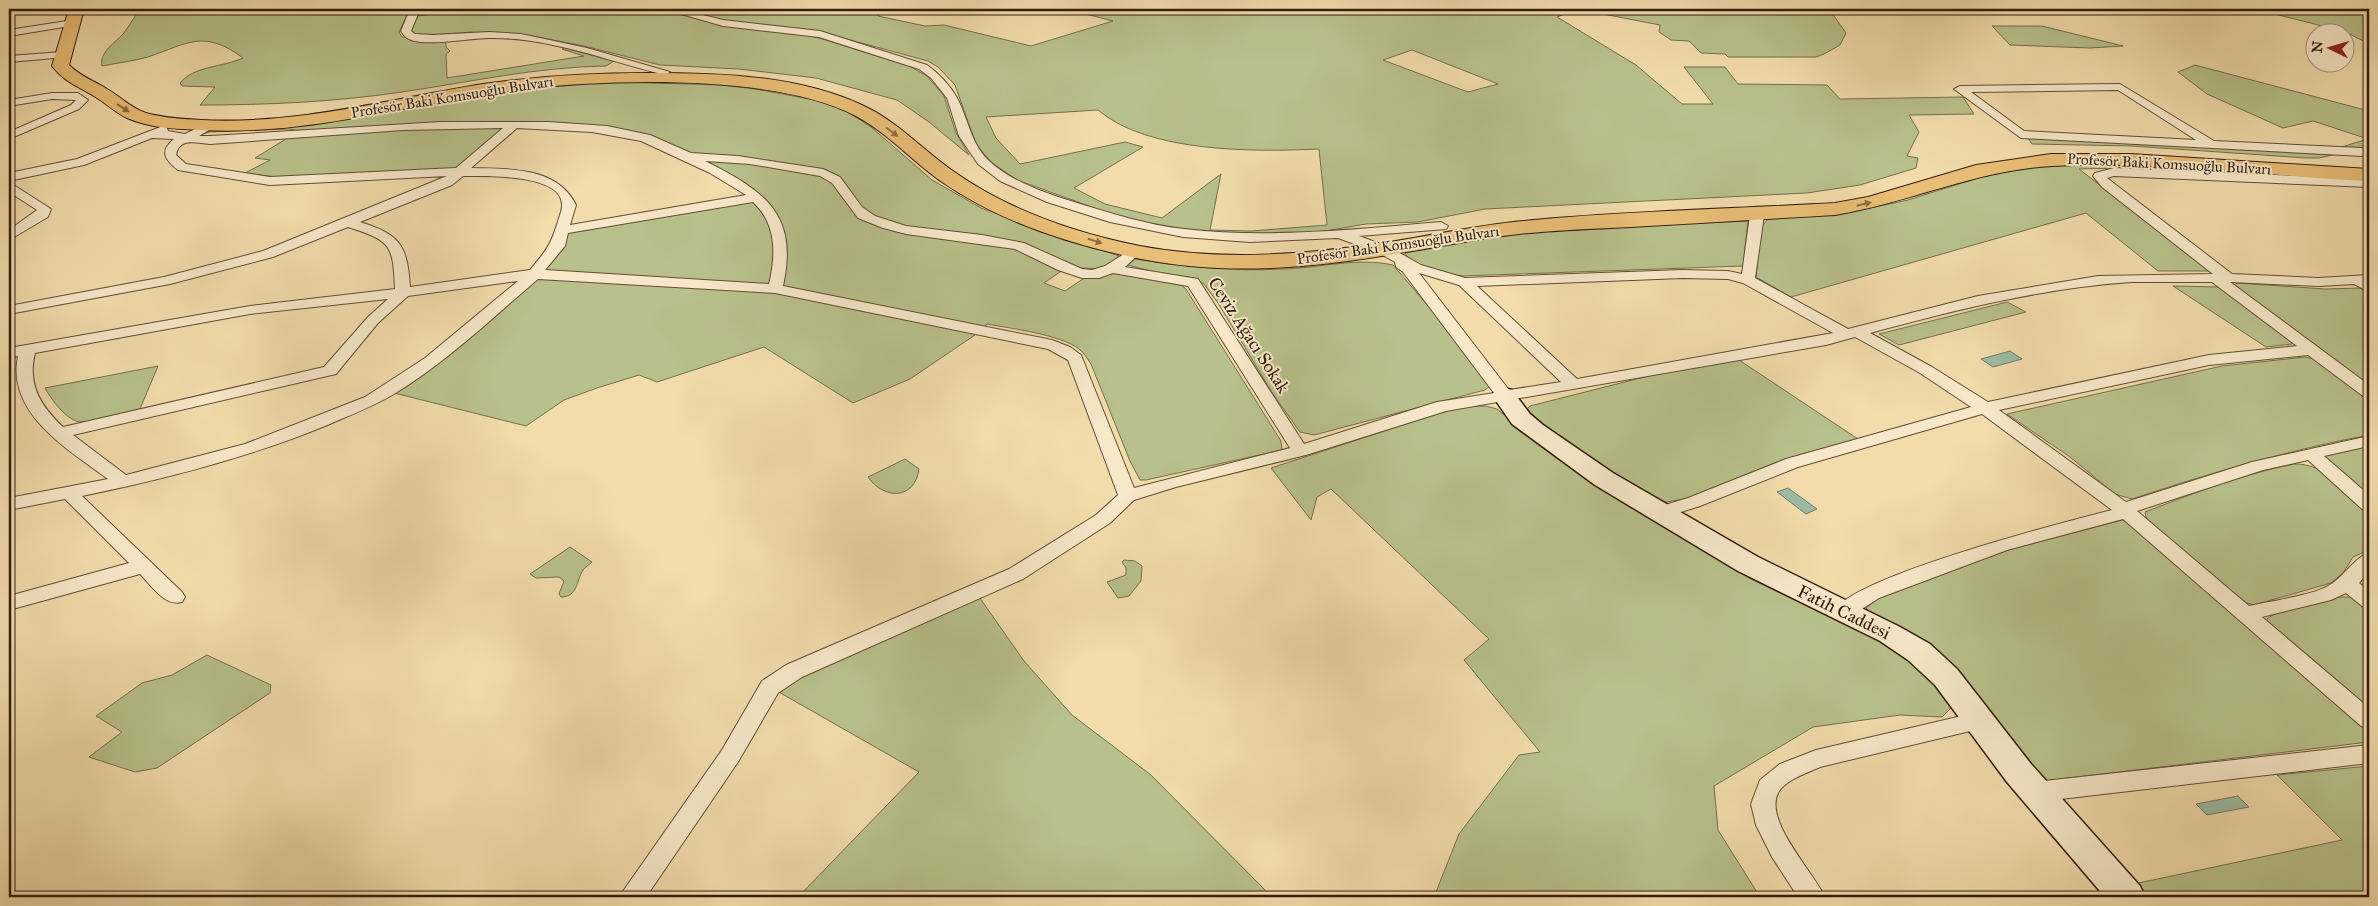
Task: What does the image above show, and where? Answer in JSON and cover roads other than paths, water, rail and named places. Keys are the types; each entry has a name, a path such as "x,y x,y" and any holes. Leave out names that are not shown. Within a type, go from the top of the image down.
{"main road":[{"path":"75,16 60,66 74,79 101,93 132,114 182,128 185,122 194,115 218,113"},
{"path":"79,64 89,76 136,97"},
{"name":"Profesör Baki Komsuoğlu Bulvarı","path":"218,113 337,105 614,65 665,72 755,76 820,86 840,91 865,101 898,117 986,184 1045,210 1107,230 1160,240 1216,248 1280,250 1351,244 1441,226 1520,215 1822,198 1857,191 1950,164 2026,151 2114,151 2312,163 2367,158"},
{"name":"Profesör Baki Komsuoğlu Bulvarı","path":"218,113 307,120 477,90 573,79 650,78 771,86 817,96 861,112 888,128 953,181 994,203 1063,230 1135,251 1179,258 1248,263 1303,260 1351,244 1384,250 1516,228 1757,215 1855,206 1976,171 2051,160 2114,159 2369,175"}],"street":[{"path":"410,9 413,14 406,31 412,37 476,34 512,36 574,46 614,65"},
{"path":"669,9 723,22 820,34 922,67 935,76 952,98 965,136 982,162 1004,178 1052,199 1115,219 1183,233 1242,238 1312,237 1351,244 1401,264 1408,269 1511,394"},
{"path":"2082,9 2142,9"},
{"path":"9,33 75,16"},
{"path":"9,59 62,55"},
{"path":"2214,146 2120,87 1960,89 2021,134 2367,158"},
{"path":"80,99 101,93"},
{"path":"9,102 64,95 78,96 80,99"},
{"path":"9,136 75,107 81,103 80,99"},
{"path":"9,310 165,281 217,269 268,254 433,189 460,172 514,125"},
{"path":"9,176 80,162 152,134 167,134 182,128 210,140 373,127 514,125 583,128 620,132 657,142 730,178 757,197 771,212 777,226 781,254 775,289"},
{"path":"9,504 69,493 249,450 306,428 392,388 423,367 535,274 558,246 569,205 564,194 555,186 528,176 460,172 270,181 182,167 170,155 171,149 182,128"},
{"path":"688,157 728,157 818,172 837,181 857,212 869,219 910,231 1001,241 1022,247 1062,269 1078,273 1093,274 1114,269 1135,251"},
{"path":"2369,183 2114,172 2099,176 2106,184 2223,279 2369,394"},
{"path":"9,186 44,209 44,214 9,236"},
{"path":"562,230 757,197"},
{"path":"1748,280 1757,215"},
{"path":"347,222 380,233 392,239 398,246 403,293"},
{"path":"1384,250 1416,268 1464,282 1697,273 1728,275 1748,280 1926,370 1985,408 2124,510 2369,720"},
{"path":"1416,268 1511,394"},
{"name":"Ceviz Ağacı Sokak","path":"1114,269 1192,282 1300,451"},
{"path":"9,352 240,312 403,293 535,274 775,289 1052,345 1064,350 1075,358 1128,496"},
{"path":"632,897 730,756 770,687 794,671 817,660 1016,574 1103,519 1128,496 1170,483 1300,451 1443,406 1800,345 1985,298 2098,280 2131,278 2318,282 2363,279 2369,288"},
{"path":"1464,282 1573,385"},
{"path":"61,433 330,371 373,320 403,293"},
{"path":"28,349 23,366 30,398 61,433 122,481"},
{"path":"1662,512 1694,502 1792,463 1985,408 2209,360 2311,350"},
{"name":"Fatih Caddesi","path":"1511,394 1521,419 1553,445 1597,474 1748,564 1890,634 1919,652 1946,677 2035,792 2127,897"},
{"path":"1844,611 1857,600 1872,593 2000,546 2124,510 2258,466 2310,453 2369,442"},
{"path":"2310,453 2369,505"},
{"path":"69,493 175,597"},
{"path":"2245,614 2331,593 2347,584 2369,558"},
{"path":"9,603 144,566"},
{"path":"2347,584 2369,601"},
{"path":"1812,897 1781,850 1768,825 1763,804 1768,787 1788,771 1816,759 1979,721"},
{"path":"2035,792 2369,754"}]}
